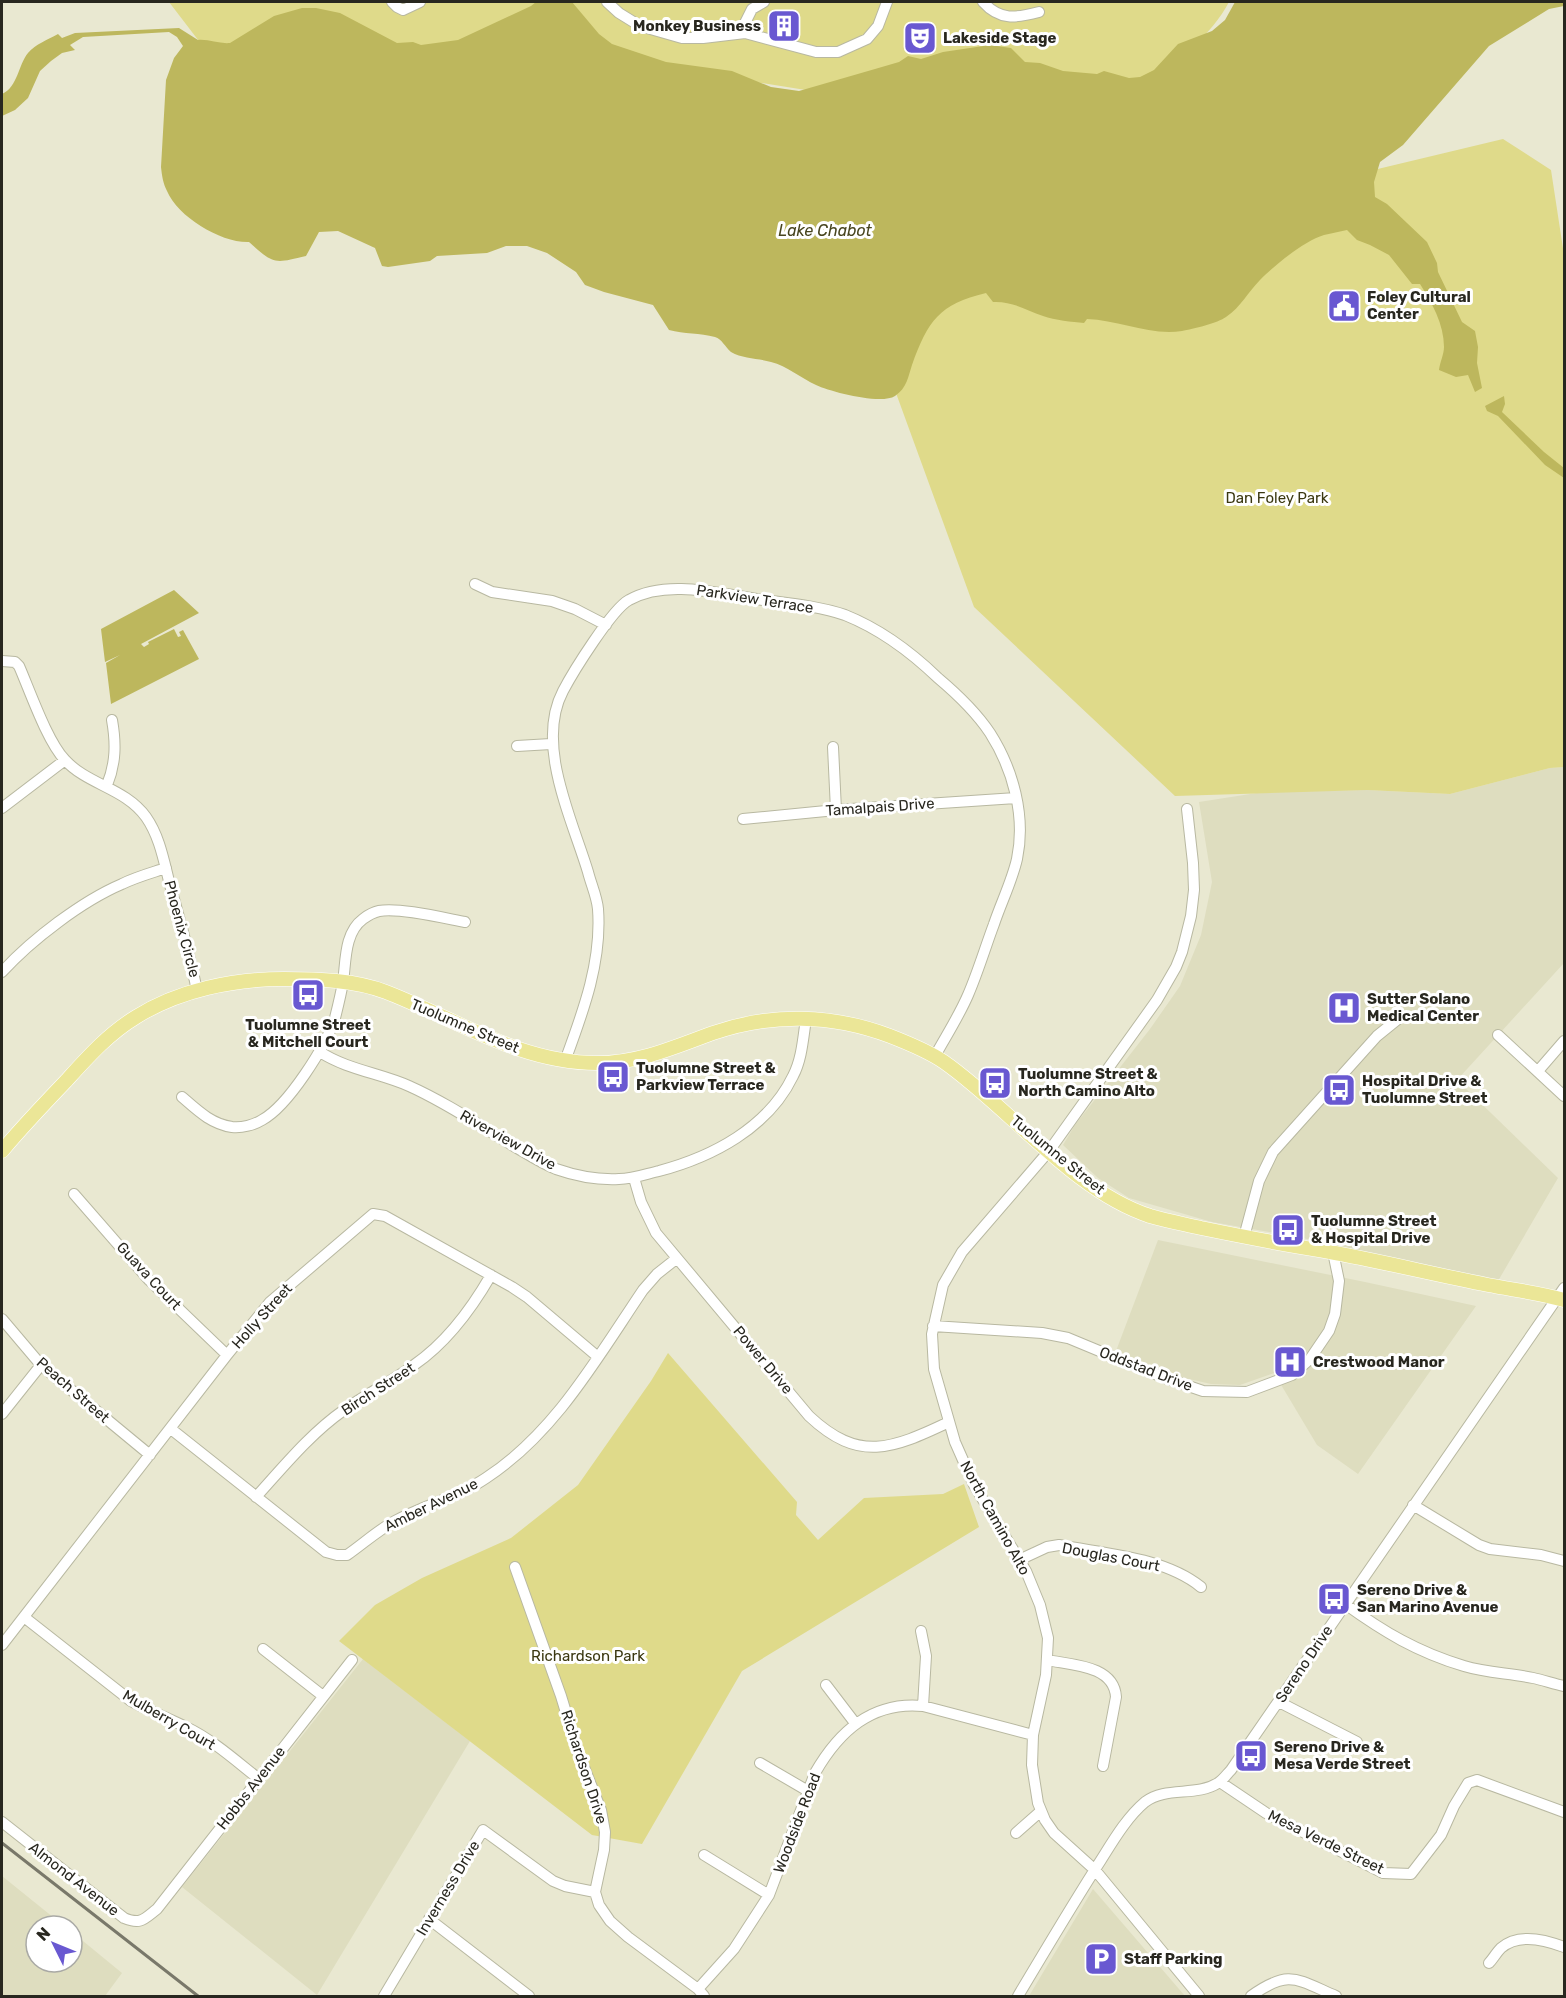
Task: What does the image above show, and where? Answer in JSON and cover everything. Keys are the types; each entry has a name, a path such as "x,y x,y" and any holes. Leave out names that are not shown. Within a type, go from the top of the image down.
{"main road":[{"name":"Tuolumne Street","path":"2,1150 112,1034 150,1009 197,991 218,986 268,979 343,982 382,990 504,1045 565,1061 595,1063 619,1062 662,1053 745,1023 776,1018 829,1019 887,1035 935,1056 968,1080 1089,1183 1125,1206 1152,1217 1244,1237 1400,1265 1488,1285 1562,1295"}],"street":[{"path":"393,2 397,8 403,10 420,2"},
{"path":"607,2 640,26 682,38 703,38 740,33 816,52 838,52 867,39 878,26 887,2"},
{"path":"740,33 752,9 764,2"},
{"path":"983,2 1005,18 1039,12"},
{"path":"475,584 492,592 552,602 575,609 606,625"},
{"name":"Parkview Terrace","path":"565,1061 590,987 597,954 598,906 556,774 551,744 555,712 562,692 610,617 626,602 646,592 687,588 842,614 895,641 924,664 963,700 989,732 1007,766 1016,798 1019,823 1016,859 968,995 935,1056"},
{"name":"Phoenix Circle","path":"2,662 15,662 19,666 48,731 65,760 92,779 124,795 145,816 154,830 197,991"},
{"path":"107,785 115,748 112,720"},
{"path":"516,746 551,744"},
{"path":"833,747 836,810"},
{"path":"2,808 65,760"},
{"name":"Tamalpais Drive","path":"743,819 836,810 1016,798"},
{"name":"North Camino Alto","path":"1187,809 1194,890 1191,916 1176,967 1157,1000 1049,1151 962,1252 943,1285 932,1334 934,1369 954,1442 974,1485 1026,1571 1040,1605 1048,1638 1046,1675 1033,1735 1032,1765 1041,1811 1054,1833 1095,1870 1199,1996"},
{"name":"Phoenix Circle","path":"2,972 46,930 97,897 120,884 166,868"},
{"path":"182,1096 207,1118 220,1124 233,1127 248,1126 262,1121 273,1113 301,1080 320,1052 334,1020 343,982 347,946 361,920 378,911 402,912 465,922"},
{"name":"Riverview Drive","path":"320,1052 342,1064 409,1086 443,1103 556,1169 602,1178 634,1178 712,1152 737,1138 763,1116 793,1076 799,1062 806,1018"},
{"path":"1244,1237 1259,1181 1273,1152 1377,1036 1398,1019"},
{"path":"1498,1035 1564,1096"},
{"path":"1538,1071 1564,1041"},
{"name":"Power Drive","path":"634,1178 649,1220 676,1259 809,1416 824,1430 850,1444 876,1448 917,1437 949,1422"},
{"name":"Guava Court","path":"74,1194 149,1280 227,1355"},
{"name":"Holly Street","path":"2,1645 270,1302 373,1214 385,1216 527,1297 598,1357"},
{"name":"Oddstad Drive","path":"933,1326 1068,1338 1162,1377 1203,1391 1247,1392 1292,1375 1310,1359 1329,1331 1335,1314 1339,1281 1333,1252"},
{"name":"Amber Avenue","path":"171,1429 326,1551 337,1556 347,1555 395,1521 475,1484 522,1451 541,1434 598,1357 643,1290 657,1274 676,1259"},
{"name":"Birch Street","path":"256,1497 291,1458 331,1420 428,1355 458,1323 492,1275"},
{"name":"Sereno Drive","path":"1220,1782 1232,1770 1413,1505 1562,1295"},
{"name":"Peach Street","path":"2,1319 41,1365 150,1455"},
{"path":"2,1414 41,1365"},
{"path":"1413,1505 1490,1550 1541,1555 1564,1561"},
{"name":"Douglas Court","path":"1019,1560 1047,1547 1059,1545 1155,1563 1189,1577 1201,1587"},
{"name":"Richardson Drive","path":"515,1567 561,1696 578,1752 601,1810 605,1832 604,1850 595,1892"},
{"path":"1345,1604 1383,1631 1412,1647 1491,1673 1532,1678 1564,1686"},
{"name":"Mulberry Court","path":"24,1617 131,1701 150,1712 187,1727 210,1741 259,1779"},
{"path":"921,1631 926,1656 923,1706"},
{"path":"263,1648 323,1696"},
{"name":"Hobbs Avenue","path":"150,1914 157,1909 352,1660"},
{"path":"1047,1660 1092,1669 1104,1674 1115,1688 1116,1697 1103,1766"},
{"path":"826,1685 855,1723"},
{"path":"1279,1702 1357,1742"},
{"name":"Woodside Road","path":"701,1993 734,1949 769,1895 815,1773 825,1755 855,1723 878,1711 909,1704 1033,1735"},
{"path":"760,1763 808,1791"},
{"name":"Mesa Verde Street","path":"1220,1782 1266,1814 1383,1873 1411,1874 1441,1835 1468,1783 1477,1780 1564,1812"},
{"path":"1018,1996 1116,1837 1138,1809 1162,1793 1204,1789 1220,1782"},
{"path":"1016,1833 1041,1811"},
{"name":"Almond Avenue","path":"2,1822 124,1918 135,1922 150,1914"},
{"name":"Inverness Drive","path":"384,1996 483,1830 553,1881 595,1892"},
{"path":"704,1855 769,1895"},
{"path":"595,1892 599,1905 610,1921 628,1938 701,1993"},
{"path":"429,1919 529,1996"},
{"path":"1489,1964 1502,1947 1516,1941 1540,1939 1564,1947"},
{"path":"1251,1996 1267,1985 1289,1978 1336,1996"}],"shaded area":[{"name":"Sutter Solano Medical Center","path":"1564,767 1564,963 1457,1080 1558,1178 1498,1281 1298,1237 1212,1222 1129,1198 1098,1178 1063,1145 1075,1125 1150,1029 1180,986 1201,935 1212,882 1199,802 1263,792 1367,790 1450,794 1550,768"},
{"name":"Crestwood Manor","path":"1158,1240 1476,1306 1358,1474 1317,1445 1274,1373 1240,1385 1211,1384 1180,1377 1116,1351"},
{"path":"363,1659 470,1741 317,1995 182,1887"},
{"path":"2,1876 49,1914 24,1914 24,1974 84,1974 84,1942 122,1973 105,1996 2,1996"},
{"name":"Staff Parking","path":"1093,1889 1185,1996 1029,1996"}],"green space":[{"path":"169,2 1229,2 1204,36 1148,83 812,91 616,60 437,68 205,49"},
{"name":"Dan Foley Park","path":"1503,139 1551,170 1564,255 1564,767 1550,768 1450,794 1367,790 1175,796 974,607 869,319 1361,173"},
{"name":"Richardson Park","path":"668,1353 797,1502 796,1515 818,1540 864,1498 943,1494 964,1484 979,1527 742,1671 642,1844 592,1835 339,1641 375,1605 422,1578 511,1538 578,1485"}],"water":[{"name":"Lake Chabot","path":"536,2 572,2 599,34 612,44 666,62 732,71 771,87 799,91 899,62 908,56 921,59 943,52 990,45 1011,48 1025,62 1040,63 1063,71 1097,74 1104,71 1129,78 1140,77 1154,70 1178,44 1212,31 1225,20 1235,2 1564,2 1564,6 1549,9 1489,46 1403,145 1380,162 1374,182 1375,197 1387,204 1427,242 1437,263 1438,272 1462,322 1475,331 1478,347 1477,363 1482,388 1475,392 1468,375 1456,377 1439,370 1444,350 1442,330 1433,306 1420,284 1412,284 1389,255 1357,240 1347,230 1316,238 1290,254 1260,280 1236,309 1226,317 1211,324 1182,331 1146,330 1099,320 1087,319 1084,323 1063,321 1013,304 993,302 986,293 970,297 946,309 937,317 924,337 902,389 895,396 879,399 844,394 823,388 777,364 731,352 722,341 715,337 669,330 653,305 585,285 576,272 547,253 527,246 506,246 487,253 437,256 430,261 388,267 382,266 375,248 338,231 319,232 306,256 280,261 264,255 249,242 226,238 202,227 190,219 173,201 163,179 161,167 166,80 174,58 183,46 177,37 169,32 83,37 70,45 75,50 62,53 40,71 28,98 15,110 2,116 2,94 15,81 28,53 58,34 62,38 75,33 179,28 198,40 230,43 274,16 302,8 316,8 340,13 397,43 413,42 421,45 458,40"},
{"path":"1504,396 1505,404 1502,412 1564,468 1564,478 1545,465 1498,416 1487,411 1485,406"},
{"path":"174,590 199,613 141,644 144,647 149,644 148,642 174,629 178,637 181,636 179,632 183,630 199,659 111,704 106,663 120,655 105,662 101,629"}],"railway":[{"path":"2,1843 198,1996"}],"place":[{"name":"Monkey Business","path":"784,26"},
{"name":"Lakeside Stage","path":"920,38"},
{"name":"Foley Cultural Center","path":"1344,306"},
{"name":"Tuolumne Street & Mitchell Court","path":"308,995"},
{"name":"Sutter Solano Medical Center","path":"1344,1008"},
{"name":"Tuolumne Street & Parkview Terrace","path":"613,1077"},
{"name":"Tuolumne Street & North Camino Alto","path":"995,1083"},
{"name":"Hospital Drive & Tuolumne Street","path":"1339,1090"},
{"name":"Tuolumne Street & Hospital Drive","path":"1288,1230"},
{"name":"Crestwood Manor","path":"1290,1362"},
{"name":"Sereno Drive & San Marino Avenue","path":"1334,1599"},
{"name":"Sereno Drive & Mesa Verde Street","path":"1251,1756"},
{"name":"Staff Parking","path":"1101,1959"}]}
